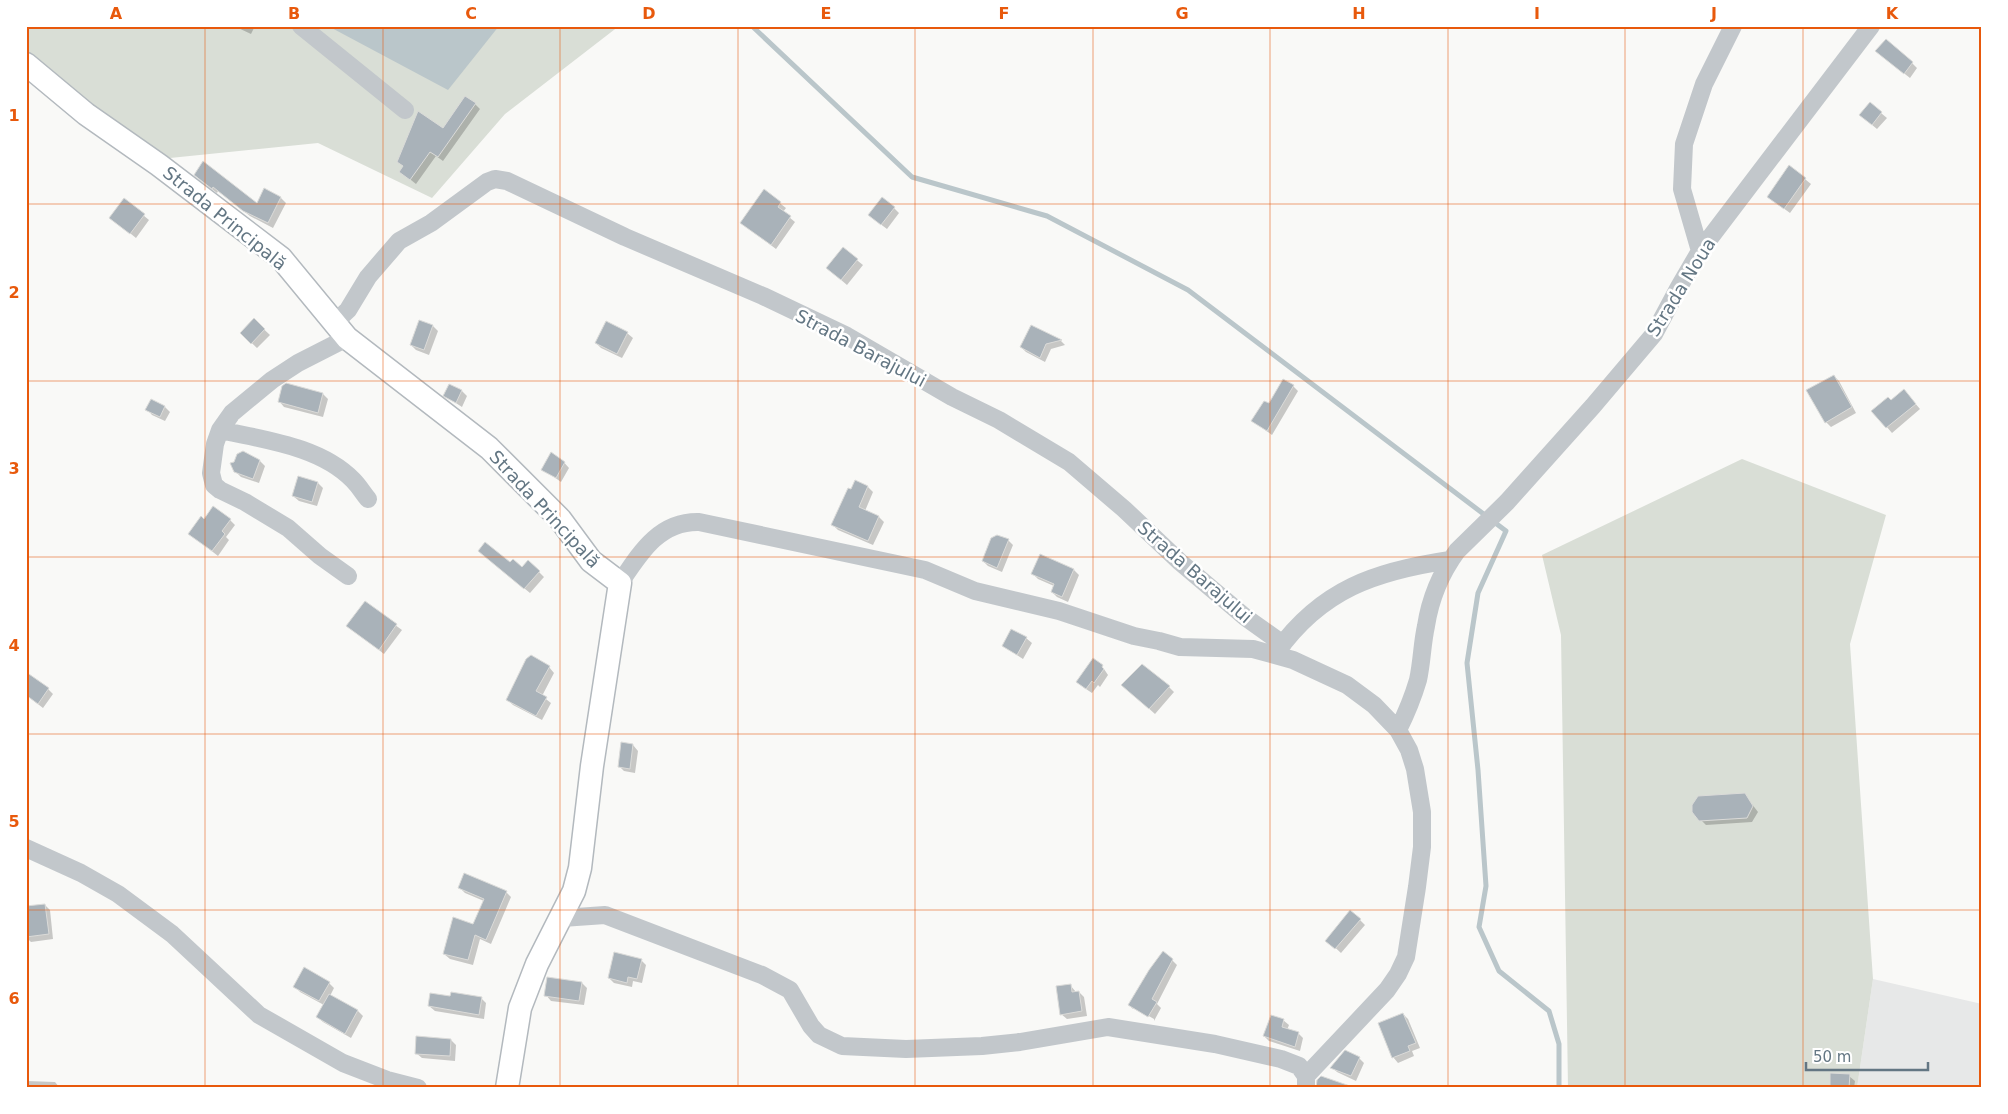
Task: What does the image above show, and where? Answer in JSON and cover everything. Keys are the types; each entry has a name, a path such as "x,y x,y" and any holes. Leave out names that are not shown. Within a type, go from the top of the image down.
{"main road":[{"name":"Strada Principală","path":"26,64 86,114 159,165 280,258 340,331 489,448 560,519 591,562 620,583"},
{"path":"507,1088 520,1008 537,964 562,918 574,891 580,868 592,766 620,583"}],"street":[{"path":"301,26 405,110"},
{"path":"1700,251 1682,189 1684,144 1704,84 1734,26"},
{"name":"Strada Noua","path":"1398,730 1412,699 1418,678 1426,624 1432,603 1439,582 1454,556 1496,513 1593,406 1654,334 1700,251 1870,26"},
{"name":"Strada Barajului","path":"220,430 232,413 272,380 298,364 340,331 348,310 368,277 399,241 431,223 487,182 500,180 516,184 625,237 763,296 847,336 952,398 999,420 1069,462 1124,509 1180,562 1245,617 1279,650"},
{"path":"348,576 320,556 288,528 214,485 211,473 215,444 220,430 287,445 312,454 340,469 354,481 368,499"},
{"path":"562,918 605,915 762,975 790,990 811,1026 819,1035 842,1046 906,1049 982,1046 1020,1042 1108,1027 1215,1044 1281,1058 1299,1066 1306,1082 1387,990 1406,958 1418,887 1422,847 1422,812 1415,769 1409,750 1398,730 1374,705 1347,685 1293,660 1279,650 1180,647 1159,640 1134,636 1059,611 975,591 925,570 699,522 681,523 657,535 620,583"},
{"path":"1279,650 1312,611 1340,592 1387,573 1454,556"},
{"path":"26,848 81,873 118,894 172,934 259,1015 343,1063 387,1080 418,1088"}],"shaded area":[{"path":"26,26 619,26 505,114 432,198 318,143 170,158 37,68 26,64"},
{"path":"328,26 499,26 448,90"},
{"path":"1742,459 1886,515 1850,644 1873,979 1857,1088 1568,1088 1561,635 1542,555"},
{"path":"1873,979 1982,1004 1982,1088 1857,1088"}],"building":[{"path":"1886,39 1913,62 1904,74 1875,51"},
{"path":"465,96 476,103 438,157 430,152 410,180 399,172 403,166 397,162 418,111 443,128"},
{"path":"1870,102 1882,112 1872,125 1859,115"},
{"path":"203,161 257,203 264,188 281,197 268,223 243,211 213,187 212,189 194,175"},
{"path":"1789,165 1806,178 1784,209 1767,197"},
{"path":"764,189 781,202 778,207 791,216 771,245 740,223"},
{"path":"882,197 895,207 881,225 868,215"},
{"path":"124,198 145,214 130,234 109,218"},
{"path":"843,247 858,259 841,280 826,268"},
{"path":"254,318 265,329 251,344 240,333"},
{"path":"419,320 433,325 424,350 410,345"},
{"path":"606,321 628,332 617,354 595,343"},
{"path":"1031,325 1062,340 1046,344 1040,358 1020,347"},
{"path":"1834,375 1852,407 1825,423 1806,390"},
{"path":"1283,379 1294,385 1267,431 1251,421 1264,401 1269,403"},
{"path":"286,383 323,393 318,413 278,402 282,386"},
{"path":"449,384 462,390 456,403 443,396"},
{"path":"1904,389 1916,404 1886,428 1871,411 1888,397 1891,400"},
{"path":"151,399 165,406 160,417 145,410"},
{"path":"243,451 260,460 253,479 234,472 230,463 234,462 237,454"},
{"path":"551,452 565,462 556,478 541,470"},
{"path":"298,476 318,482 312,502 292,496"},
{"path":"855,480 868,486 859,507 879,516 868,541 831,525 848,488 851,489"},
{"path":"213,506 231,519 222,531 225,534 212,551 188,534 201,516 204,519"},
{"path":"997,535 1009,539 997,568 982,561 991,538"},
{"path":"485,542 510,562 513,559 522,567 528,560 540,571 524,589 478,551"},
{"path":"1040,554 1074,569 1062,597 1051,592 1054,584 1031,574"},
{"path":"365,601 397,624 379,650 346,626"},
{"path":"1011,629 1027,637 1017,655 1002,646"},
{"path":"531,655 550,666 536,691 547,697 536,716 506,700 526,659"},
{"path":"1093,658 1103,665 1104,669 1094,683 1092,681 1086,689 1076,682"},
{"path":"1142,664 1170,686 1149,709 1121,685"},
{"path":"26,672 49,688 38,704 26,695"},
{"path":"621,742 633,744 630,769 618,767"},
{"path":"1745,793 1753,806 1747,818 1699,821 1692,812 1692,805 1698,796"},
{"path":"464,873 507,891 486,940 475,935 468,960 443,954 453,917 473,924 484,899 458,888"},
{"path":"45,904 49,934 26,937 26,906"},
{"path":"1350,910 1361,919 1335,949 1325,941"},
{"path":"1163,951 1173,959 1152,999 1157,1002 1148,1017 1128,1005"},
{"path":"614,952 642,959 637,979 628,977 627,983 608,978"},
{"path":"304,967 330,982 319,1001 293,987"},
{"path":"547,977 582,982 579,1001 544,996"},
{"path":"1071,984 1072,992 1079,991 1082,1011 1060,1015 1056,986"},
{"path":"451,992 482,997 479,1015 428,1006 430,993 450,996"},
{"path":"329,994 358,1010 345,1034 316,1017"},
{"path":"1403,1013 1416,1043 1408,1046 1410,1051 1392,1058 1378,1023"},
{"path":"1271,1015 1284,1019 1282,1027 1299,1032 1295,1047 1263,1036"},
{"path":"416,1036 451,1039 450,1056 415,1054"},
{"path":"1345,1050 1360,1057 1351,1076 1330,1068"},
{"path":"1830,1073 1850,1074 1849,1088 1830,1088"},
{"path":"1321,1076 1350,1086 1350,1088 1316,1088 1317,1080"}],"waterway":[{"path":"752,26 912,177 1047,216 1188,290 1506,531 1478,593 1467,663 1478,770 1486,886 1479,927 1499,971 1549,1011 1559,1044 1559,1088"}]}
